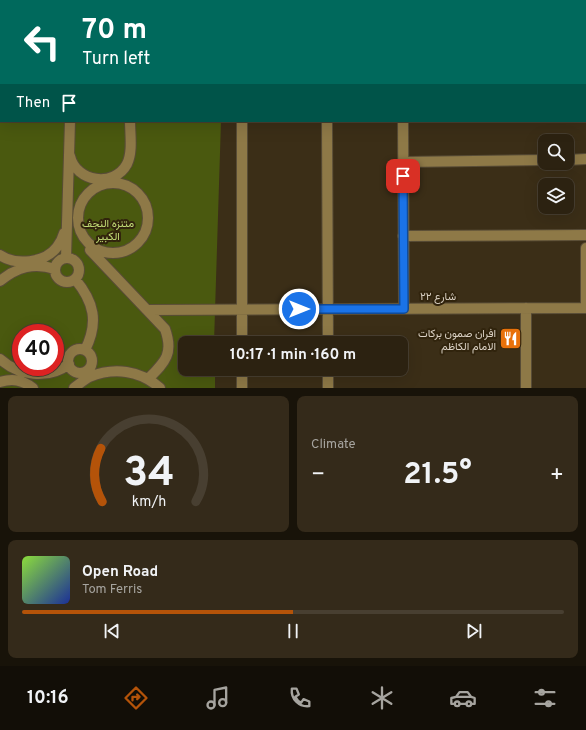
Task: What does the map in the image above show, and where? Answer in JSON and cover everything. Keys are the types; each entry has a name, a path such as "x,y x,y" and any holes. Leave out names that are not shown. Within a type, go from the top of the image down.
{"street":[{"path":"66,258 70,122"},
{"path":"130,122 130,150 128,162 123,170 116,176 86,194 80,204 77,216 79,228 84,239 91,248 165,329 170,347 161,366 148,379"},
{"path":"242,122 242,336"},
{"path":"327,122 328,336"},
{"path":"403,122 404,309"},
{"path":"69,151 71,161 77,171 96,179 129,186 138,193 147,208 148,225 144,236 136,244 127,250 116,253 104,252 91,248"},
{"path":"403,162 538,160"},
{"path":"574,160 586,160"},
{"path":"0,255 17,261 31,261 46,256 57,247 64,234 67,215"},
{"path":"404,236 586,235"},
{"path":"76,263 91,248"},
{"path":"586,248 586,308"},
{"path":"66,258 73,260 79,270 79,274 71,282 63,281 57,276 55,269 59,262 66,258"},
{"path":"0,281 10,273 28,266 46,266 55,269"},
{"path":"75,279 87,295 93,312 92,330 85,350"},
{"path":"526,308 526,388"},
{"name":"شارع ٢٢","path":"147,310 586,308"},
{"path":"74,388 87,375 92,367 91,355 85,350 80,349 73,352 68,358 71,370 74,372 87,375 109,371 131,372 148,379 160,388"},
{"path":"0,359 8,366 25,374 44,375 61,370 69,364"},
{"path":"242,376 242,388"},
{"path":"328,376 328,388"},
{"path":"0,382 9,379 19,380 33,388"}],"green space":[{"name":"متنزه النجف الكبير","path":"0,122 221,122 214,336 178,336 178,376 215,376 215,388 0,388"}],"place":[{"name":"افران صمون بركات الامام الكاظم","path":"511,339"}],"route":[{"path":"299,309 404,309 403,176"}]}
